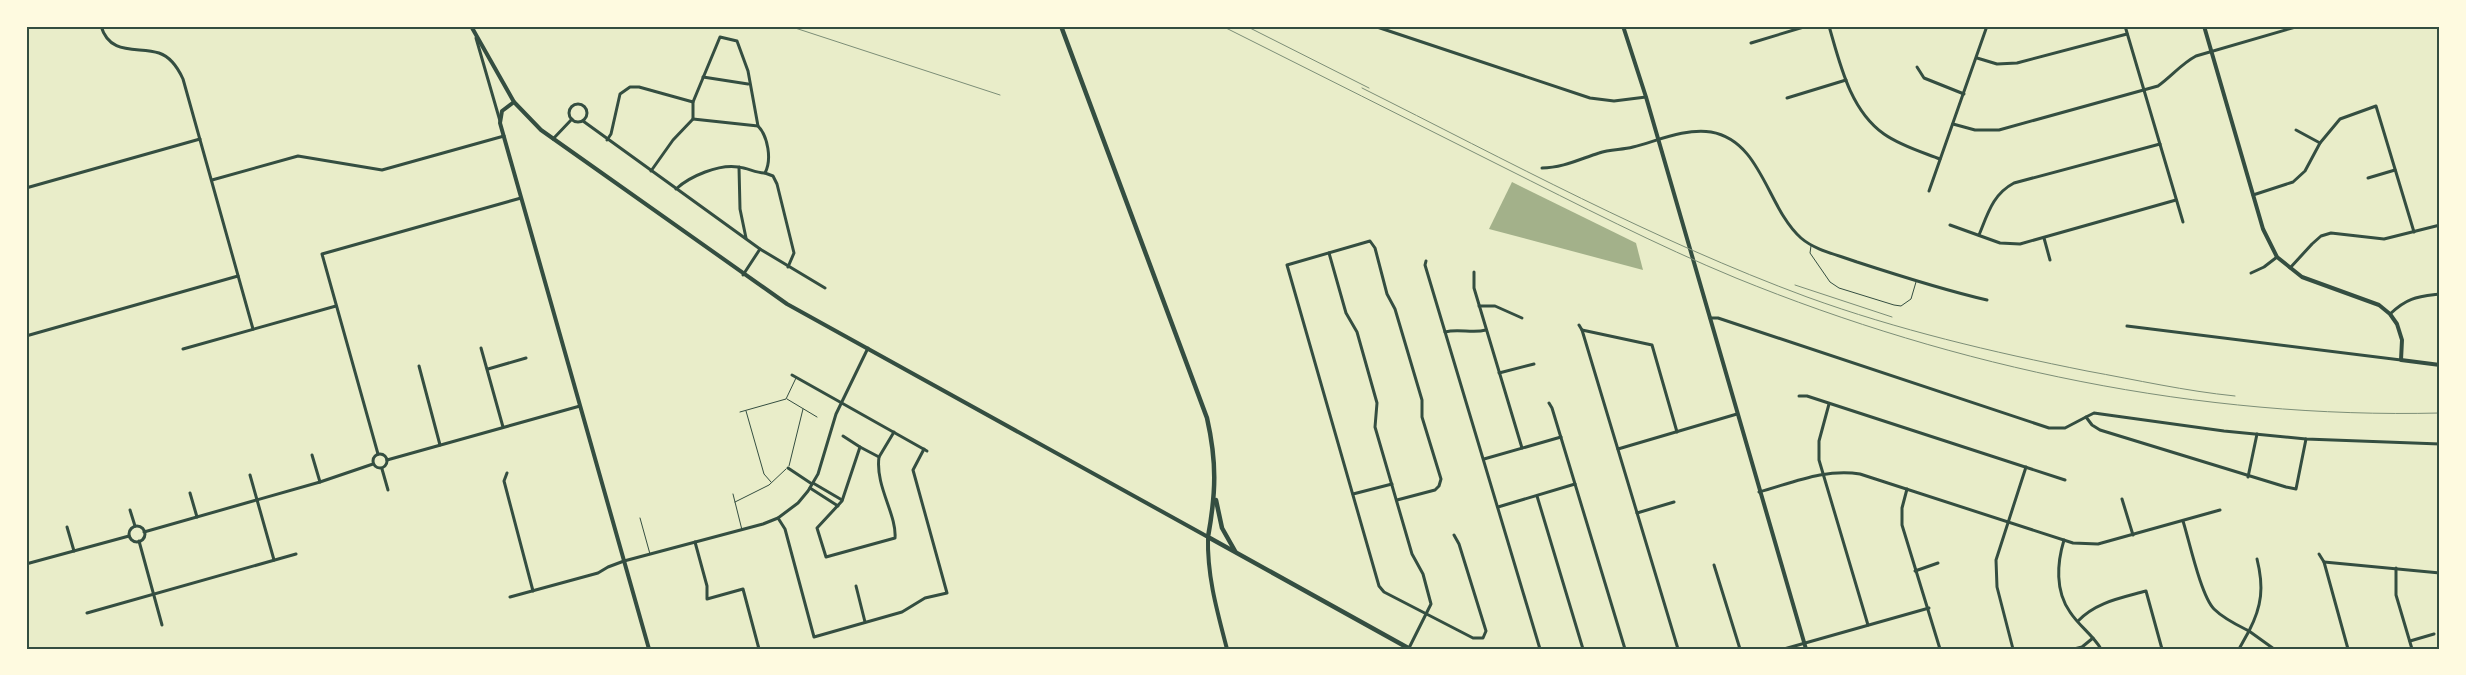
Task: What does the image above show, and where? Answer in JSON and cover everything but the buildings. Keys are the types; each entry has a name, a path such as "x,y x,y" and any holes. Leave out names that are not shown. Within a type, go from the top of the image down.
{"main road":[{"path":"1061,26 1207,418 1214,453 1215,499 1208,537 1410,649"},
{"path":"1215,499 1222,528 1235,552"}],"street":[{"path":"101,26 114,44 130,51 158,53 174,62 183,78 253,329"},
{"path":"471,26 514,102 553,140 743,275 787,304 1208,537 1211,588 1228,649"},
{"path":"1374,26 1590,98 1614,101 1646,97"},
{"path":"1391,32 1392,26"},
{"path":"1623,26 1646,97 1806,649"},
{"path":"1751,43 1807,26"},
{"path":"1829,26 1846,80 1856,101 1869,120 1884,134 1902,144 1940,159"},
{"path":"1929,191 1987,26"},
{"path":"2125,26 2183,222"},
{"path":"2204,26 2263,229 2277,257 2290,269 2317,283 2379,305 2390,314 2397,324 2402,340 2401,360"},
{"path":"1953,124 1975,130 1999,130 2144,90 2158,86 2170,78 2183,62 2211,51 2299,26"},
{"path":"1977,58 1997,64 2016,63 2127,34"},
{"path":"476,37 648,649"},
{"path":"651,171 674,140 693,119 692,102 720,37 737,42 748,71 748,84 758,126 763,131 766,145 769,165 765,173"},
{"path":"1917,67 1924,78 1964,94"},
{"path":"703,77 748,84"},
{"path":"1787,98 1846,80"},
{"path":"607,140 611,134 620,94 625,89 639,87 692,102"},
{"path":"500,122 502,112 514,102"},
{"path":"583,121 588,111 585,106 579,103 570,108 569,114 572,120 583,121 746,239 788,267 825,288"},
{"path":"2253,195 2293,182 2304,172 2320,143 2340,119 2376,106 2414,232"},
{"path":"693,119 758,126"},
{"path":"553,140 572,120"},
{"path":"2296,130 2320,143"},
{"path":"1542,168 1554,168 1602,152 1631,148 1682,134 1709,132 1730,140 1748,155 1791,227 1811,245 1943,290 1987,300"},
{"path":"212,180 298,156 382,170 504,136"},
{"path":"26,188 200,139"},
{"path":"1979,235 1993,200 2003,189 2014,183 2160,144"},
{"path":"676,189 681,184 720,167 739,167 773,176 777,184 794,252 788,267"},
{"path":"739,167 740,208 746,239"},
{"path":"2368,178 2395,170"},
{"path":"378,454 322,254 521,198"},
{"path":"1950,225 2000,243 2020,244 2176,200"},
{"path":"2290,269 2312,244 2326,235 2342,234 2384,239 2440,225"},
{"path":"2044,238 2050,260"},
{"path":"1396,500 1435,490 1439,486 1441,479 1422,417 1422,400 1395,309 1387,294 1375,248 1370,241 1287,265 1379,586 1384,592 1426,612 1473,638 1483,638 1486,631 1460,544 1454,535"},
{"path":"743,275 760,248"},
{"path":"1329,253 1346,313 1356,332 1377,402 1375,427 1396,500 1412,554 1423,574 1431,604 1410,649"},
{"path":"2251,273 2264,268 2277,257"},
{"path":"1426,261 1425,265 1540,649"},
{"path":"1474,272 1474,288 1522,448"},
{"path":"26,336 238,276"},
{"path":"2390,314 2404,302 2414,297 2440,294"},
{"path":"182,349 336,306"},
{"path":"1479,306 1495,306 1515,313 1522,318"},
{"path":"1710,318 1718,318 2049,428 2071,427 2094,413 2306,439 2440,444"},
{"path":"1579,325 1678,649"},
{"path":"2127,326 2440,365"},
{"path":"1445,332 1458,330 1473,333 1486,330"},
{"path":"1582,330 1652,345 1677,432"},
{"path":"481,348 503,427"},
{"path":"510,597 598,573 624,561 742,530 778,518 798,503 812,485 822,463 833,423 841,403 868,348"},
{"path":"488,369 526,358"},
{"path":"1499,373 1534,364"},
{"path":"419,366 440,444"},
{"path":"778,518 785,529 814,637 902,612 925,598 947,593 913,470 926,450 792,375"},
{"path":"1798,396 1807,396 2065,480"},
{"path":"1548,404 1561,437 1625,649"},
{"path":"1829,404 1818,450 1822,474 1868,625"},
{"path":"387,460 580,406"},
{"path":"1618,449 1737,414"},
{"path":"2086,417 2092,425 2100,430 2248,477 2296,489 2306,439"},
{"path":"860,447 842,500 817,528 826,557 895,538 878,469 879,457 894,432"},
{"path":"2248,477 2258,434"},
{"path":"843,436 879,457"},
{"path":"1484,460 1561,437"},
{"path":"373,464 375,467 382,468 386,466 387,460 385,456 378,454"},
{"path":"373,464 374,457 378,454"},
{"path":"312,455 320,482"},
{"path":"144,532 320,482 373,464"},
{"path":"2014,649 1997,587 1996,560 2026,467"},
{"path":"382,468 388,490"},
{"path":"788,468 838,506"},
{"path":"1760,492 1831,472 1853,472 2073,543 2098,544 2220,510"},
{"path":"507,473 504,482 533,591"},
{"path":"250,475 274,560"},
{"path":"1353,494 1392,484"},
{"path":"1498,507 1575,484"},
{"path":"812,485 842,500"},
{"path":"1908,489 1902,508 1902,525 1940,649"},
{"path":"190,493 197,517"},
{"path":"1537,496 1583,649"},
{"path":"2122,499 2133,534"},
{"path":"1637,513 1674,502"},
{"path":"130,510 135,526"},
{"path":"2183,521 2204,590 2212,607 2225,619 2274,649"},
{"path":"129,536 133,540 139,541 143,539 144,532 140,526 135,526"},
{"path":"129,536 131,529 135,526"},
{"path":"67,527 74,551"},
{"path":"26,564 129,536"},
{"path":"2064,540 2058,559 2058,571 2064,598 2070,612 2101,649"},
{"path":"139,541 162,625"},
{"path":"696,542 707,586 707,599 743,589 759,649"},
{"path":"86,612 296,554"},
{"path":"2318,554 2324,562 2348,649"},
{"path":"2239,649 2258,614 2262,596 2262,578 2257,559"},
{"path":"2324,562 2440,573"},
{"path":"1915,571 1938,563"},
{"path":"1714,565 1740,649"},
{"path":"2396,568 2396,595 2412,649"},
{"path":"856,586 865,622"},
{"path":"2078,621 2088,611 2103,604 2146,591 2162,649"},
{"path":"1784,649 1929,608"},
{"path":"2410,641 2434,634"},
{"path":"2074,649 2093,638"}],"lane":[{"path":"1811,245 1810,253 1825,277 1839,288 1894,306 1901,306 1911,299 1916,281"},
{"path":"786,399 796,378"},
{"path":"740,412 786,399 817,417"},
{"path":"734,502 772,483 788,468 803,409"},
{"path":"746,410 764,474 772,483"},
{"path":"733,494 742,530"},
{"path":"640,518 650,555"}],"shaded area":[{"path":"1512,182 1636,243 1643,270 1489,229"}],"railway":[{"path":"789,26 1000,95"},
{"path":"1222,26 1676,252 1736,278 1820,310 1905,338 1993,362 2081,382 2170,397 2260,407 2350,413 2440,413"},
{"path":"1246,26 1369,88"},
{"path":"1362,88 1526,171 1693,251 1750,275 1841,309 1911,330 2051,364 2143,382 2235,396"},
{"path":"1795,285 1892,317"}]}
